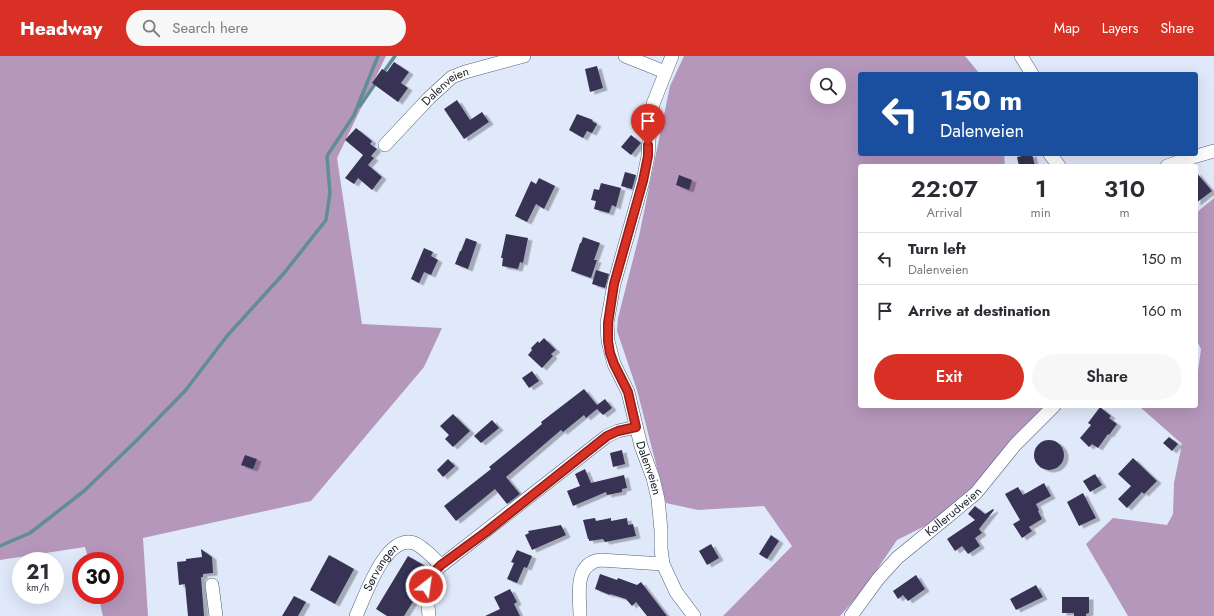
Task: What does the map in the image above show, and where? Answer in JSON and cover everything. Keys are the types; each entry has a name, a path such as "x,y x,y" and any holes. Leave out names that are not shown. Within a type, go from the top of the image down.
{"street":[{"name":"Dalenveien","path":"385,145 452,77 524,56"},
{"path":"625,56 665,72"},
{"name":"Dalenveien","path":"672,56 653,104 648,156 643,181 614,284 608,323 608,341 614,364 628,392 641,446 653,478 661,524 661,549 663,564 676,592 694,616"},
{"path":"1021,56 1031,72"},
{"path":"1198,156 1214,151"},
{"path":"1173,164 1196,156"},
{"name":"Kollerudveien","path":"852,616 878,579 897,558 976,492 1015,446 1052,408"},
{"path":"429,616 426,586 429,578 441,565 486,532 607,436 618,431 636,427"},
{"name":"Sørvangen","path":"356,616 375,573 381,563 396,547 401,544 414,544 420,547 441,565"},
{"path":"580,616 581,574 588,564 593,561 600,560 663,564"},
{"path":"212,585 216,616"}],"shaded area":[{"path":"0,56 386,56 337,158 362,324 442,328 424,367 311,501 143,538 148,616 103,616 100,604 124,604 124,552 86,552 85,547 52,552 12,552 12,558 0,560"},
{"path":"684,56 965,56 978,72 858,72 858,156 1004,156 1005,164 858,164 858,408 1051,408 968,492 927,525 897,540 863,590 840,616 723,616 792,546 764,506 698,510 666,503 637,390 617,331 618,318 639,236 670,86"},
{"path":"1214,198 1214,616 1128,616 1086,544 1113,518 1167,525 1173,514 1174,483 1182,444 1141,408 1198,408 1198,371 1201,349 1198,343 1198,211"}],"building":[{"path":"394,62 409,72 401,83 408,88 398,102 372,83 382,69 387,72"},
{"path":"597,66 603,88 590,92 585,69"},
{"path":"457,100 470,120 482,112 489,122 464,139 444,109"},
{"path":"577,114 593,120 592,121 597,124 592,133 587,131 583,138 569,130"},
{"path":"356,128 372,141 370,144 377,149 371,156 374,158 368,165 382,177 372,190 358,178 354,184 345,178 363,155 345,140"},
{"path":"631,135 641,143 631,155 621,147"},
{"path":"1032,156 1034,164 1019,164 1017,157"},
{"path":"625,172 636,175 632,189 621,186"},
{"path":"1198,174 1212,191 1198,202"},
{"path":"679,175 692,180 689,190 676,185"},
{"path":"539,178 555,186 544,209 536,204 527,222 515,216 531,181 536,184"},
{"path":"601,183 621,188 616,207 612,205 609,213 594,209 596,201 591,200 594,189 599,190"},
{"path":"506,234 528,238 523,263 520,262 518,269 502,266 503,258 501,258"},
{"path":"583,237 600,243 594,260 597,260 591,278 571,271"},
{"path":"466,238 477,242 468,269 455,264"},
{"path":"424,248 433,252 431,256 438,260 431,275 424,272 419,283 411,279"},
{"path":"596,270 609,274 605,288 592,284"},
{"path":"544,338 556,350 551,354 553,356 542,368 528,355 532,350 531,348 538,341 539,343"},
{"path":"532,371 539,381 529,388 522,378"},
{"path":"584,389 597,405 605,399 612,408 603,415 597,409 586,418 584,415 563,432 561,430 506,477 520,494 507,504 495,489 456,521 444,506 491,469 489,467 542,424 541,422"},
{"path":"1099,408 1101,408 1111,416 1109,418 1117,424 1098,448 1092,444 1089,447 1080,438 1091,425 1088,423"},
{"path":"453,414 470,431 453,447 445,439 449,435 440,426"},
{"path":"492,420 499,428 481,443 474,436"},
{"path":"1169,437 1178,444 1172,451 1163,443"},
{"path":"1049,440 1060,444 1064,455 1060,466 1049,470 1038,466 1034,455 1038,444"},
{"path":"622,450 625,464 613,467 610,453"},
{"path":"245,455 257,459 253,469 241,465"},
{"path":"1133,458 1157,481 1144,494 1142,492 1127,508 1118,499 1131,486 1118,474"},
{"path":"448,459 455,466 443,477 437,470"},
{"path":"585,469 591,483 624,475 627,488 622,489 622,492 607,495 606,492 573,506 567,491 580,486 575,474"},
{"path":"1095,474 1102,485 1090,492 1083,481"},
{"path":"1044,483 1051,496 1036,504 1042,519 1029,527 1032,531 1022,538 1013,524 1020,520 1005,494 1018,487 1023,495"},
{"path":"1083,493 1096,518 1079,526 1067,502"},
{"path":"975,506 985,514 993,509 994,510 979,529 982,533 975,538 980,546 968,554 962,546 955,551 947,539 975,520 968,514"},
{"path":"595,518 596,521 611,518 611,521 627,518 628,525 633,524 636,536 605,542 603,539 589,541 583,520"},
{"path":"561,525 566,535 532,550 525,535 529,533 528,531"},
{"path":"771,535 779,541 767,559 759,554"},
{"path":"711,544 719,558 707,565 699,551"},
{"path":"201,549 212,557 213,573 203,574 203,577 201,577 204,616 188,616 185,584 179,585 177,562 202,557"},
{"path":"517,550 532,556 527,568 524,567 517,583 507,579 514,563 511,562"},
{"path":"329,555 354,569 335,604 310,590"},
{"path":"408,556 427,567 415,586 418,588 419,592 404,616 387,616 376,609"},
{"path":"600,574 617,580 618,578 637,585 641,582 667,616 647,616 636,602 632,606 626,599 595,589"},
{"path":"916,575 925,589 908,601 903,595 898,599 893,591"},
{"path":"1036,585 1043,597 1016,610 1010,599"},
{"path":"510,589 517,602 514,604 520,616 485,616 500,609 494,597"},
{"path":"294,596 306,602 298,616 282,616"},
{"path":"1062,597 1089,597 1089,613 1086,614 1086,616 1074,616 1074,613 1062,613"}],"waterway":[{"path":"0,546 30,533 84,491 136,441 185,391 227,336 285,272 326,220 330,193 327,156 354,115 378,56"},
{"path":"383,73 395,56"},
{"path":"360,106 377,81"}],"route":[{"path":"426,586 429,578 441,565 486,532 607,436 618,431 636,427 628,392 610,353 608,323 614,284 643,181 648,156 648,145"}]}
